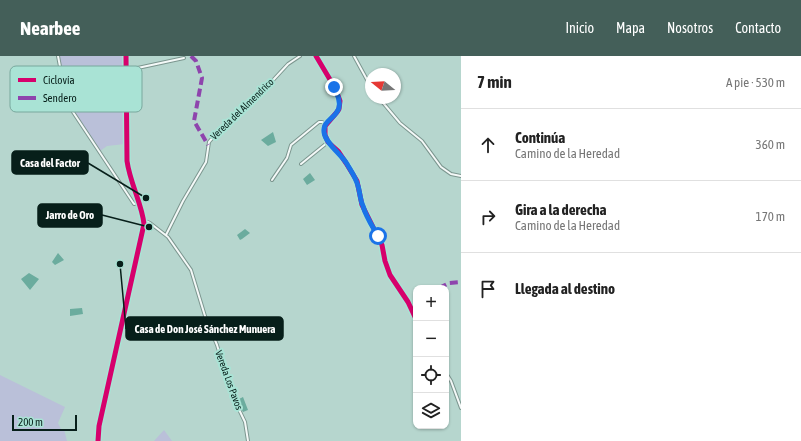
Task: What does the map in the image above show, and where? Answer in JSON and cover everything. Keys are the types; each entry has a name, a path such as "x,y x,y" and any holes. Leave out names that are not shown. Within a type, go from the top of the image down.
{"main road":[{"path":"124,66 126,56"},
{"path":"98,441 98,426 145,220 129,174 127,161 126,112"}],"street":[{"path":"58,56 60,66"},
{"name":"Vereda del Almendrico","path":"166,235 183,201 206,162 209,142 220,129 251,104 288,64 300,56"},
{"path":"316,56 335,88 340,101 339,109 326,124 324,132 328,142 342,156 357,182 362,205 382,246 385,261 390,274 413,313"},
{"path":"354,56 365,76"},
{"path":"142,67 184,58"},
{"path":"384,104 400,123 422,141 441,167 451,174 461,176"},
{"path":"73,112 134,204 138,203"},
{"path":"272,180 287,158 292,144 320,122 326,124"},
{"path":"301,164 328,142"},
{"name":"Vereda Los Pavos","path":"145,220 166,235 177,248 191,270 233,397 245,422 248,441"},
{"path":"449,378 461,408"}],"shaded area":[{"path":"59,56 125,56 124,66 61,66"},
{"path":"74,112 125,112 125,144 107,146 100,151"},
{"path":"273,132 276,142 268,146 261,140"},
{"path":"310,173 315,180 307,185 303,179"},
{"path":"245,229 250,233 240,240 237,235"},
{"path":"58,253 64,260 55,265 52,262"},
{"path":"29,273 39,279 30,290 21,279"},
{"path":"82,308 83,314 70,316 70,309"},
{"path":"0,375 65,407 58,423 61,429 64,429 67,441 0,441"},
{"path":"243,397 248,410 243,412 237,400"},
{"path":"164,430 172,441 154,441"}],"marked path":[{"path":"191,56 196,61 202,78 194,121 208,145"},
{"path":"445,285 449,283 461,282"}],"cycle path":[{"path":"126,56 126,66"},
{"path":"316,56 335,88 340,101 339,109 325,126 325,135 328,142 338,151 357,181 362,205 382,245 385,261 390,275 408,302 413,313"},
{"path":"98,441 99,426 144,224 127,161 127,112"}],"place":[{"name":"Casa del Factor","path":"146,198"},
{"name":"Jarro de Oro","path":"149,227"},
{"name":"Casa de Don José Sánchez Munuera","path":"120,264"}],"route":[{"path":"334,87 339,97 340,106 334,117 325,126 325,135 328,142 338,151 346,162 357,182 363,207 378,236"}]}
